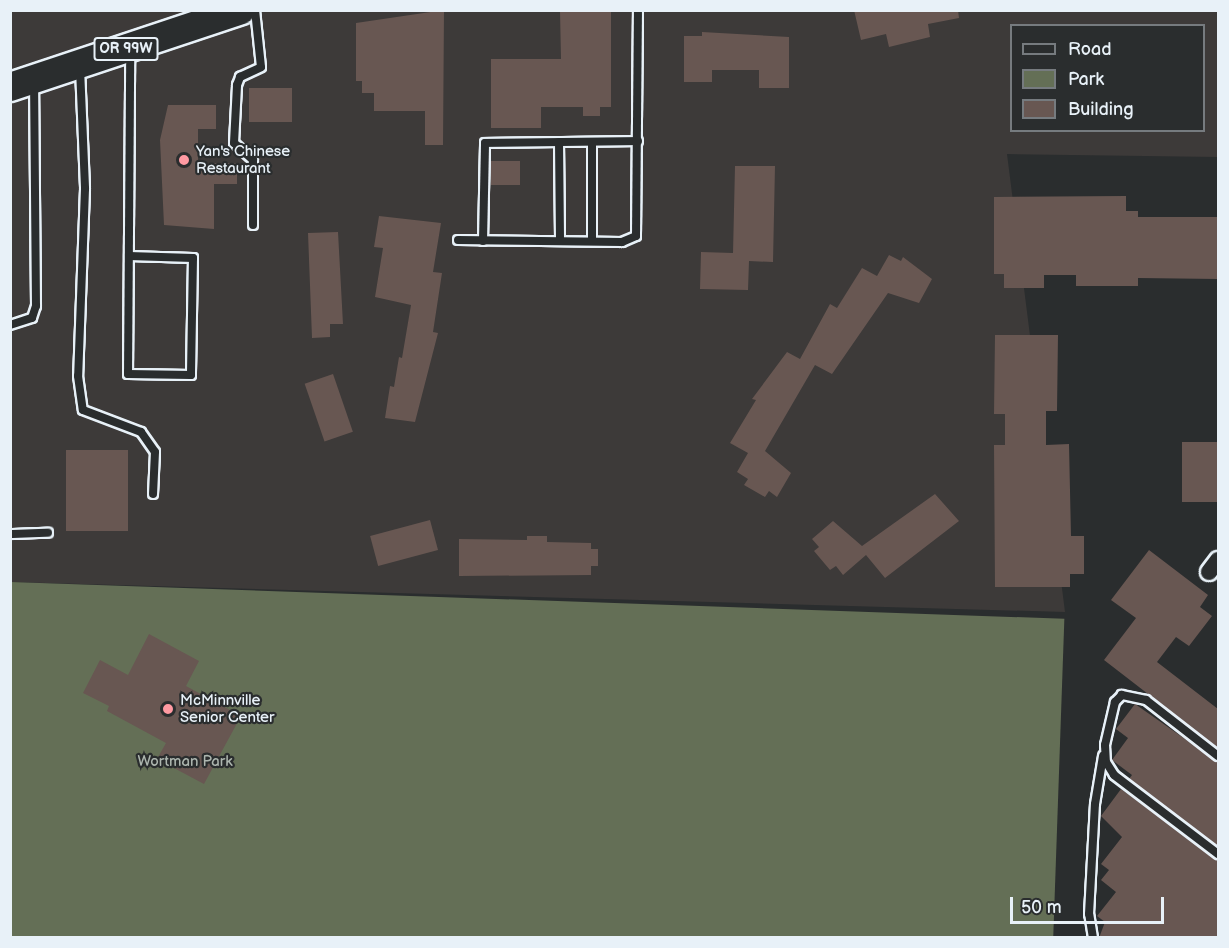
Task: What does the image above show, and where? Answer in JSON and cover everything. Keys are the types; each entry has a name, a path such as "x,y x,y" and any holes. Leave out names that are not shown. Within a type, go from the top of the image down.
{"highway":[{"name":"OR 99W","path":"22,83 241,10"}],"lane":[{"path":"254,225 253,160 234,143 237,85 240,77 261,67 255,10"},
{"path":"458,240 622,242 636,236 638,10"},
{"path":"129,256 193,258 191,375 128,374 130,47"},
{"path":"79,64 85,189 78,376 83,410 141,432 155,452 153,494"},
{"path":"10,325 32,318 36,306 22,83"},
{"path":"483,241 485,143 638,141"},
{"path":"559,142 560,241"},
{"path":"592,142 592,241"},
{"path":"10,534 48,533"},
{"path":"1093,938 1089,914 1095,804 1115,702 1122,695 1135,695 1218,756"},
{"path":"1105,745 1106,762 1114,775 1218,854"}],"shaded area":[{"path":"11,11 1218,11 1218,157 1007,154 1065,612 11,582"}],"green space":[{"name":"Wortman Park","path":"11,582 1064,619 1053,938 10,938"}],"building":[{"path":"444,10 443,145 425,145 425,111 374,111 374,93 362,93 362,81 356,81 356,23"},
{"path":"611,10 611,107 600,107 600,116 583,116 583,107 541,107 541,128 491,128 491,59 561,59 560,11"},
{"path":"854,10 958,10 959,18 928,24 930,37 889,47 886,34 861,40"},
{"path":"702,32 789,37 789,88 759,88 759,70 712,70 712,82 684,82 684,36 702,36"},
{"path":"249,88 292,88 292,122 249,122"},
{"path":"168,105 216,105 216,129 198,129 198,163 237,163 237,184 214,184 214,229 164,225 160,140"},
{"path":"491,161 520,161 520,185 491,185"},
{"path":"735,166 775,166 773,262 749,261 748,290 700,289 701,252 733,253"},
{"path":"1126,196 1126,211 1138,211 1138,217 1218,217 1218,279 1138,278 1138,286 1076,286 1076,275 1044,275 1044,288 1004,288 1004,274 994,274 994,197"},
{"path":"379,216 441,223 433,272 442,273 433,332 438,333 415,422 385,418 390,386 394,387 399,357 402,358 411,305 375,297 383,248 374,247"},
{"path":"338,232 343,324 330,324 330,337 312,338 308,233"},
{"path":"889,255 901,261 903,257 932,279 919,303 888,293 832,374 815,365 765,451 791,473 777,497 769,491 765,497 744,485 748,479 737,472 748,453 730,443 756,400 752,399 787,352 800,359 830,304 837,308 862,268 877,276"},
{"path":"995,335 1058,335 1057,411 1046,411 1046,445 1069,444 1071,536 1084,536 1084,574 1070,574 1070,587 995,587 994,445 1005,445 1005,414 994,414"},
{"path":"333,374 353,432 324,441 305,384"},
{"path":"1182,442 1218,442 1218,502 1182,502"},
{"path":"66,450 128,450 128,531 66,531"},
{"path":"935,494 959,521 885,578 866,555 843,575 836,566 830,570 814,551 819,547 812,539 833,521 862,546"},
{"path":"430,520 438,550 378,566 370,536"},
{"path":"527,536 547,536 547,542 591,543 591,549 598,549 598,566 591,566 591,575 459,576 459,539 527,540"},
{"path":"1149,550 1208,595 1200,607 1212,616 1189,646 1176,637 1157,662 1218,709 1218,748 1104,660 1136,618 1111,600"},
{"name":"McMinnville Senior Center","path":"149,634 199,661 186,686 241,716 204,784 157,759 166,743 107,711 109,706 83,693 100,660 128,675"},
{"path":"1135,704 1218,762 1218,846 1129,779 1132,775 1112,760 1128,738 1116,729"},
{"path":"1121,789 1218,860 1218,938 1099,938 1105,922 1097,916 1116,892 1101,880 1109,870 1101,864 1122,837 1101,816"}],"place":[{"name":"Yan's Chinese Restaurant","path":"184,160"},
{"name":"McMinnville Senior Center","path":"168,709"}]}
